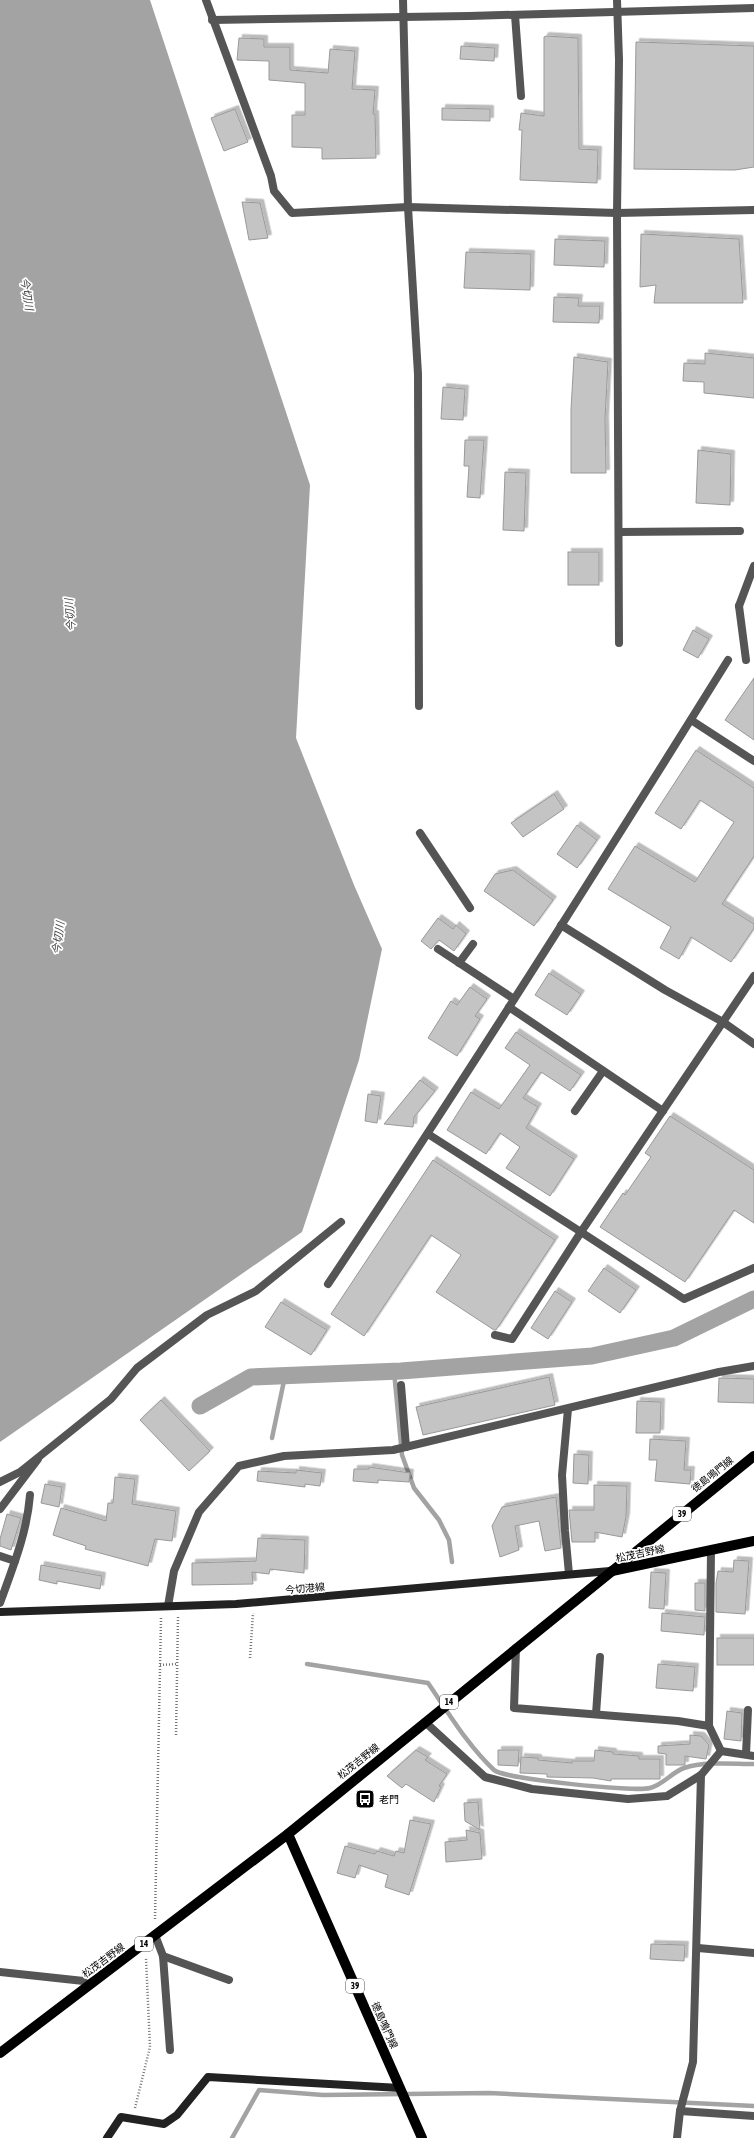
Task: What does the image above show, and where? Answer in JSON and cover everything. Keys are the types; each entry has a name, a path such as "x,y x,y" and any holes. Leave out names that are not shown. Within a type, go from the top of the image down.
{"main road":[{"name":"徳島鳴門線","path":"610,1571 754,1456"},
{"name":"松茂吉野線","path":"0,2053 288,1834 610,1571 754,1541"},
{"name":"今切港線","path":"0,1612 254,1603 610,1571"},
{"name":"徳島鳴門線","path":"288,1834 422,2138"},
{"path":"107,2138 121,2117 164,2124 177,2115 208,2077 400,2088"}],"street":[{"path":"206,0 212,20 271,176 274,191 292,213 408,207 617,213 754,210"},
{"path":"403,0 408,207 418,374 419,706"},
{"path":"617,0 620,643"},
{"path":"212,20 515,15 754,8"},
{"path":"515,15 521,96"},
{"path":"619,532 740,531"},
{"path":"746,660 739,606 754,566"},
{"path":"328,1284 428,1134 728,660"},
{"path":"691,720 754,761"},
{"path":"420,833 470,908"},
{"path":"561,925 665,990 723,1022 754,1044"},
{"path":"460,963 473,944"},
{"path":"438,949 514,999"},
{"path":"495,1335 512,1339 581,1232 754,976"},
{"path":"509,1007 662,1112"},
{"path":"575,1111 603,1071"},
{"path":"428,1134 684,1300 754,1268"},
{"path":"0,1482 20,1472 111,1399 137,1368 207,1315 256,1291 341,1222"},
{"path":"165,1607 174,1572 199,1512 239,1466 284,1456 392,1450 719,1372 754,1366"},
{"path":"401,1386 406,1447"},
{"path":"568,1409 562,1475 570,1574"},
{"path":"0,1510 42,1455"},
{"path":"0,1602 15,1561 28,1516 30,1495"},
{"path":"711,1550 709,1726 721,1752"},
{"path":"0,1556 15,1561"},
{"path":"516,1648 514,1708 678,1721 709,1726"},
{"path":"596,1714 600,1657"},
{"path":"721,1752 750,1755 748,1710"},
{"path":"425,1722 485,1777 532,1789 628,1799 667,1796 701,1775 721,1752"},
{"path":"677,2138 680,2111 693,2062 698,1948 701,1775"},
{"path":"155,1935 163,1956 170,2050"},
{"path":"698,1948 754,1953"},
{"path":"163,1956 229,1980"},
{"path":"0,1972 93,1982"},
{"path":"680,2111 754,2116"}],"path":[{"path":"250,1658 254,1603"},
{"path":"176,1735 178,1606"},
{"path":"155,1935 160,1665 165,1607"},
{"path":"160,1665 177,1664"},
{"path":"132,2119 150,2047 146,1942"}],"water":[{"name":"今切川","path":"0,0 150,0 310,485 296,738 354,885 382,949 359,1060 302,1232 0,1442"}],"building":[{"path":"544,37 578,38 579,149 598,150 597,183 520,180 522,130 519,130 521,113 544,116"},
{"path":"239,38 264,39 264,47 290,47 290,70 328,73 330,49 355,51 352,89 375,90 373,114 375,114 376,158 322,159 322,148 292,147 292,115 305,115 305,83 269,80 269,61 237,60"},
{"path":"636,42 754,46 754,167 735,170 634,169"},
{"path":"461,46 495,48 494,61 460,59"},
{"path":"442,108 490,109 490,121 442,120"},
{"path":"235,109 248,142 224,151 211,118"},
{"path":"242,202 260,203 268,238 249,240"},
{"path":"641,234 739,239 743,303 654,303 656,285 640,287"},
{"path":"555,239 605,241 604,267 554,265"},
{"path":"466,252 531,254 530,290 464,288"},
{"path":"554,297 579,298 578,306 600,306 599,323 553,322"},
{"path":"705,353 754,358 754,398 704,393 704,382 683,381 684,363 705,364"},
{"path":"574,357 608,362 605,419 606,473 571,473 571,409"},
{"path":"443,387 465,389 463,420 441,419"},
{"path":"465,440 484,440 480,498 467,497 469,466 464,466"},
{"path":"698,450 731,454 730,505 696,503"},
{"path":"505,472 526,473 524,531 503,530"},
{"path":"568,552 599,552 599,585 568,585"},
{"path":"693,630 709,639 698,658 683,650"},
{"path":"754,678 754,740 725,720"},
{"path":"696,750 754,788 754,856 722,904 754,924 754,928 731,962 691,937 679,959 660,948 671,927 608,889 635,846 695,882 734,822 700,800 681,829 655,813"},
{"path":"554,794 564,809 523,837 511,823"},
{"path":"577,825 597,840 577,868 557,854"},
{"path":"513,870 553,900 534,926 484,891 495,874"},
{"path":"438,918 453,929 456,925 466,934 454,951 439,940 431,949 421,941"},
{"path":"549,973 581,994 567,1015 535,995"},
{"path":"470,987 487,999 475,1016 480,1019 457,1056 428,1038 451,1001 457,1005"},
{"path":"516,1032 581,1075 570,1091 541,1072 523,1098 538,1107 526,1128 574,1159 550,1196 506,1168 520,1147 500,1133 486,1154 447,1130 471,1092 499,1109 530,1065 505,1048"},
{"path":"420,1080 435,1091 414,1117 413,1127 384,1124"},
{"path":"368,1094 381,1096 377,1123 365,1121"},
{"path":"670,1116 754,1170 754,1223 734,1210 685,1282 600,1227 623,1193 625,1195 651,1157 645,1153"},
{"path":"433,1160 555,1240 496,1330 494,1330 436,1292 461,1255 431,1235 364,1336 331,1314"},
{"path":"604,1268 636,1290 620,1313 588,1291"},
{"path":"555,1291 572,1302 548,1339 531,1328"},
{"path":"281,1302 327,1330 311,1355 265,1327"},
{"path":"549,1377 555,1405 423,1435 416,1407"},
{"path":"719,1378 754,1379 754,1403 718,1402"},
{"path":"161,1400 210,1451 189,1471 140,1420"},
{"path":"637,1401 661,1402 660,1433 636,1433"},
{"path":"650,1439 686,1441 684,1470 691,1470 690,1484 655,1481 657,1460 649,1460"},
{"path":"574,1454 589,1455 588,1484 573,1483"},
{"path":"369,1467 410,1473 409,1482 378,1480 378,1483 353,1481 354,1469 369,1469"},
{"path":"296,1470 322,1473 320,1486 305,1484 305,1487 257,1481 258,1471 296,1473"},
{"path":"115,1477 135,1479 132,1504 176,1511 172,1541 155,1539 148,1566 85,1549 86,1546 53,1535 61,1508 106,1521 108,1503 113,1503"},
{"path":"45,1484 62,1487 59,1507 41,1503"},
{"path":"594,1485 627,1486 626,1517 622,1537 595,1532 595,1542 572,1542 569,1510 594,1510"},
{"path":"556,1497 561,1548 545,1551 539,1521 515,1526 519,1550 500,1557 492,1526 502,1507"},
{"path":"7,1514 21,1518 11,1550 0,1546 0,1539"},
{"path":"258,1538 305,1540 304,1573 270,1569 269,1574 252,1572 253,1584 192,1585 192,1563 256,1561"},
{"path":"734,1560 749,1561 745,1614 716,1612 716,1583 718,1571 733,1572"},
{"path":"41,1565 102,1576 100,1589 57,1581 57,1584 39,1580"},
{"path":"651,1572 666,1573 664,1609 649,1608"},
{"path":"695,1583 705,1583 705,1611 695,1610"},
{"path":"662,1613 705,1617 704,1635 661,1631"},
{"path":"717,1638 754,1638 754,1665 717,1665"},
{"path":"658,1664 695,1667 693,1691 656,1688"},
{"path":"727,1711 742,1713 741,1741 724,1739"},
{"path":"690,1735 701,1736 709,1745 706,1759 685,1756 685,1765 666,1765 666,1754 658,1753 658,1746 690,1744"},
{"path":"416,1750 428,1757 425,1760 447,1774 439,1786 441,1787 434,1802 406,1784 402,1788 387,1776"},
{"path":"498,1750 519,1750 518,1766 498,1765"},
{"path":"595,1750 613,1752 613,1754 639,1756 639,1759 660,1759 660,1779 611,1779 611,1781 593,1778 547,1777 547,1774 520,1773 521,1757 572,1763 572,1761 594,1761"},
{"path":"478,1802 480,1830 465,1821 464,1803"},
{"path":"410,1820 431,1824 409,1895 385,1887 388,1875 359,1865 355,1878 337,1873 345,1846 375,1854 377,1851 394,1856 396,1851 404,1853"},
{"path":"466,1830 480,1833 482,1859 446,1862 445,1842 467,1840"},
{"path":"651,1944 685,1945 684,1961 650,1959"}],"waterway":[{"path":"200,1406 251,1377 401,1371 592,1356 674,1338 754,1299"},
{"path":"394,1371 402,1455 414,1488 439,1520 449,1540 452,1562"},
{"path":"272,1438 285,1376"},
{"path":"307,1664 428,1683 459,1728 485,1761 494,1770 503,1774 570,1784 639,1789 655,1786 675,1772 701,1764 754,1764"},
{"path":"232,2138 259,2090 323,2095 489,2093 754,2106"}],"place":[{"name":"老門","path":"365,1799"}]}
